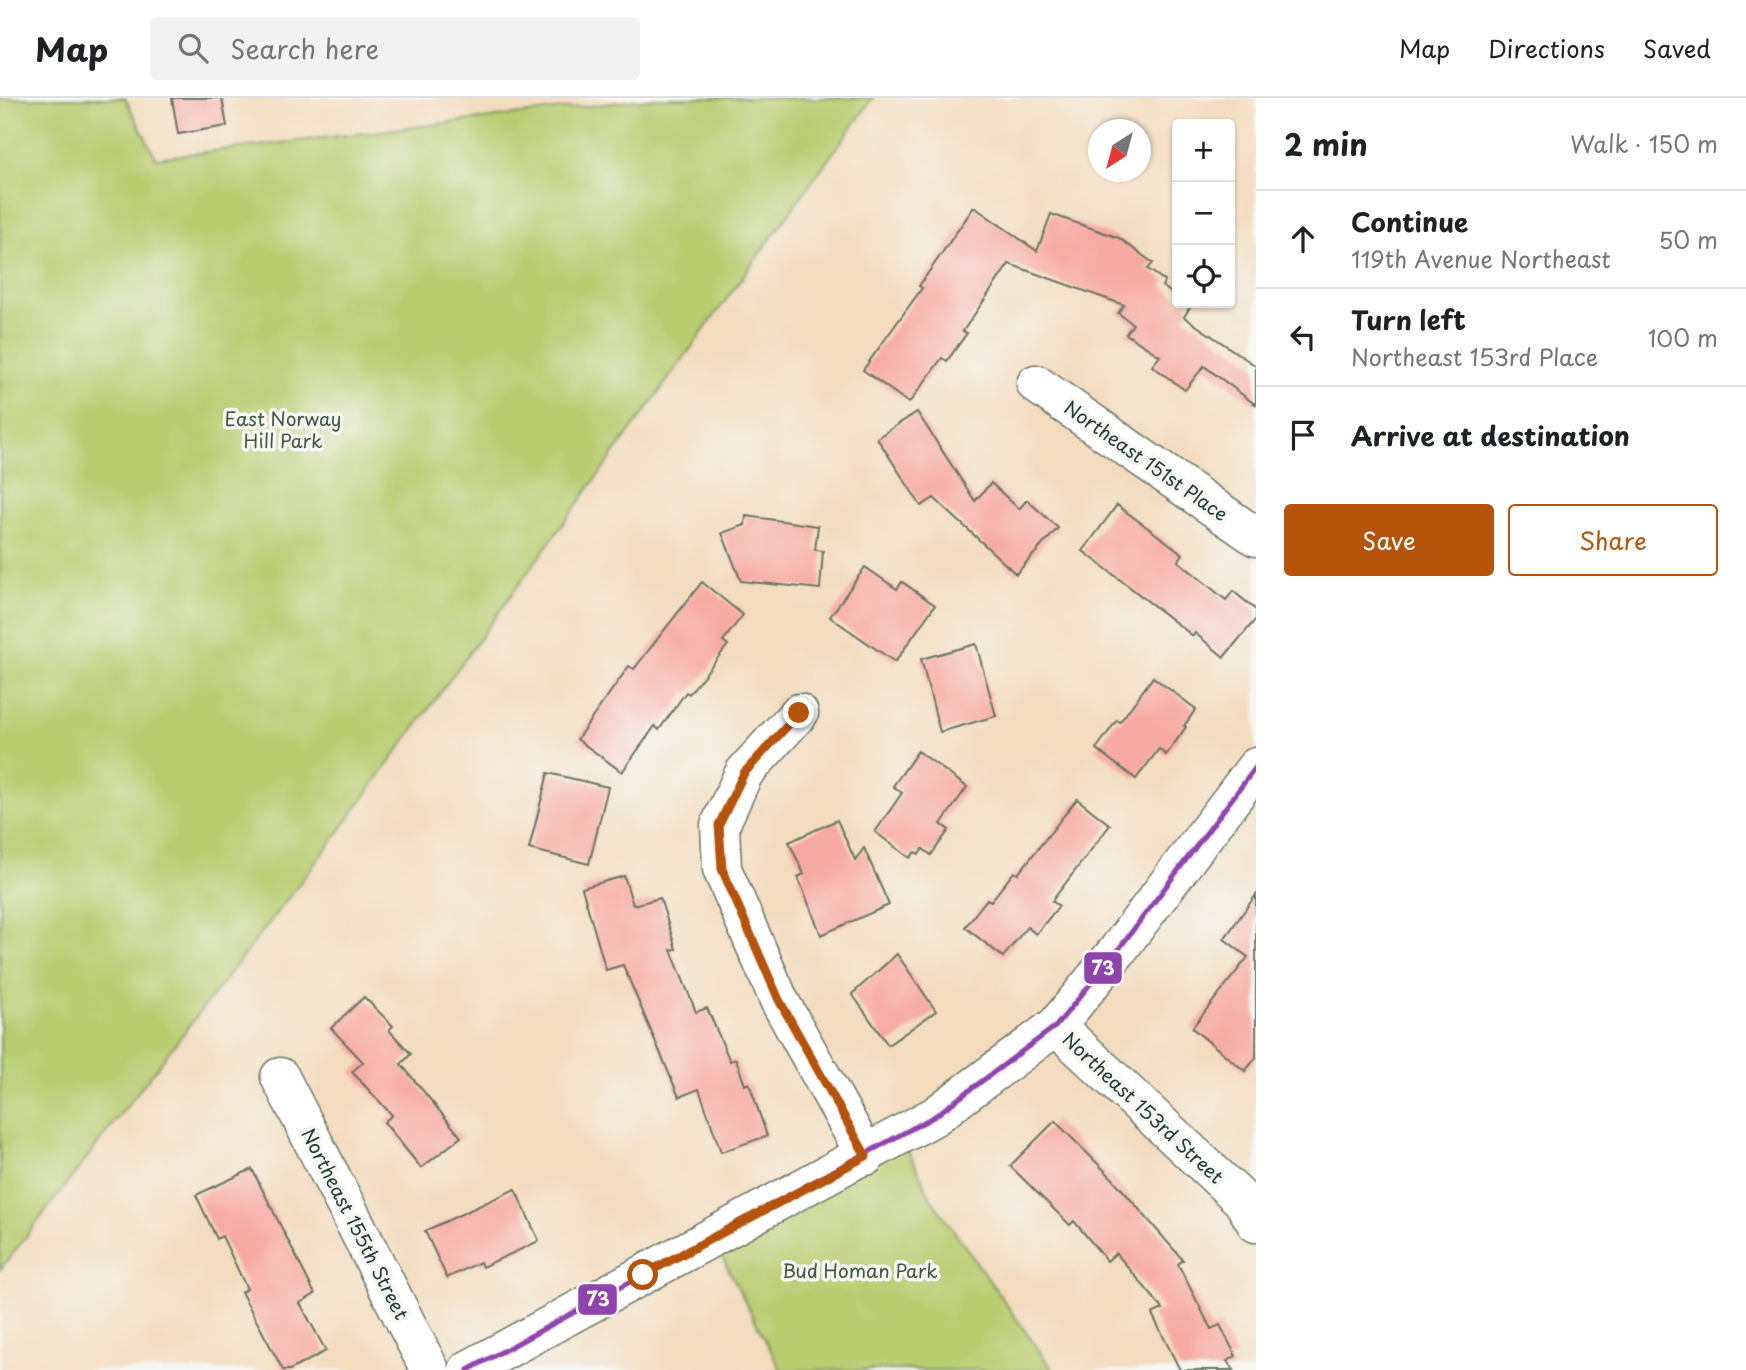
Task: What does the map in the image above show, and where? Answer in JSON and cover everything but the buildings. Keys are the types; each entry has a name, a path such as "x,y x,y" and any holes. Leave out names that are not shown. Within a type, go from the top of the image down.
{"street":[{"name":"Northeast 151st Place","path":"1036,384 1256,537"},
{"path":"799,713 744,773 719,825 722,869 779,1000 866,1156"},
{"path":"468,1370 866,1156 935,1116 1056,1026 1118,950 1256,766"},
{"name":"Northeast 153rd Street","path":"1056,1026 1242,1200 1256,1223"},
{"name":"Northeast 155th Street","path":"280,1077 430,1370"}],"green space":[{"name":"East Norway Hill Park","path":"0,98 125,98 156,158 655,98 873,98 333,840 0,1270"},
{"name":"Bud Homan Park","path":"901,1136 932,1200 1053,1370 781,1370 712,1238"}],"transit line":[{"name":"73","path":"468,1370 935,1116 1056,1026 1118,950 1256,767"}],"route":[{"path":"643,1275 866,1156 779,1000 722,869 719,825 744,773 799,713"}]}
